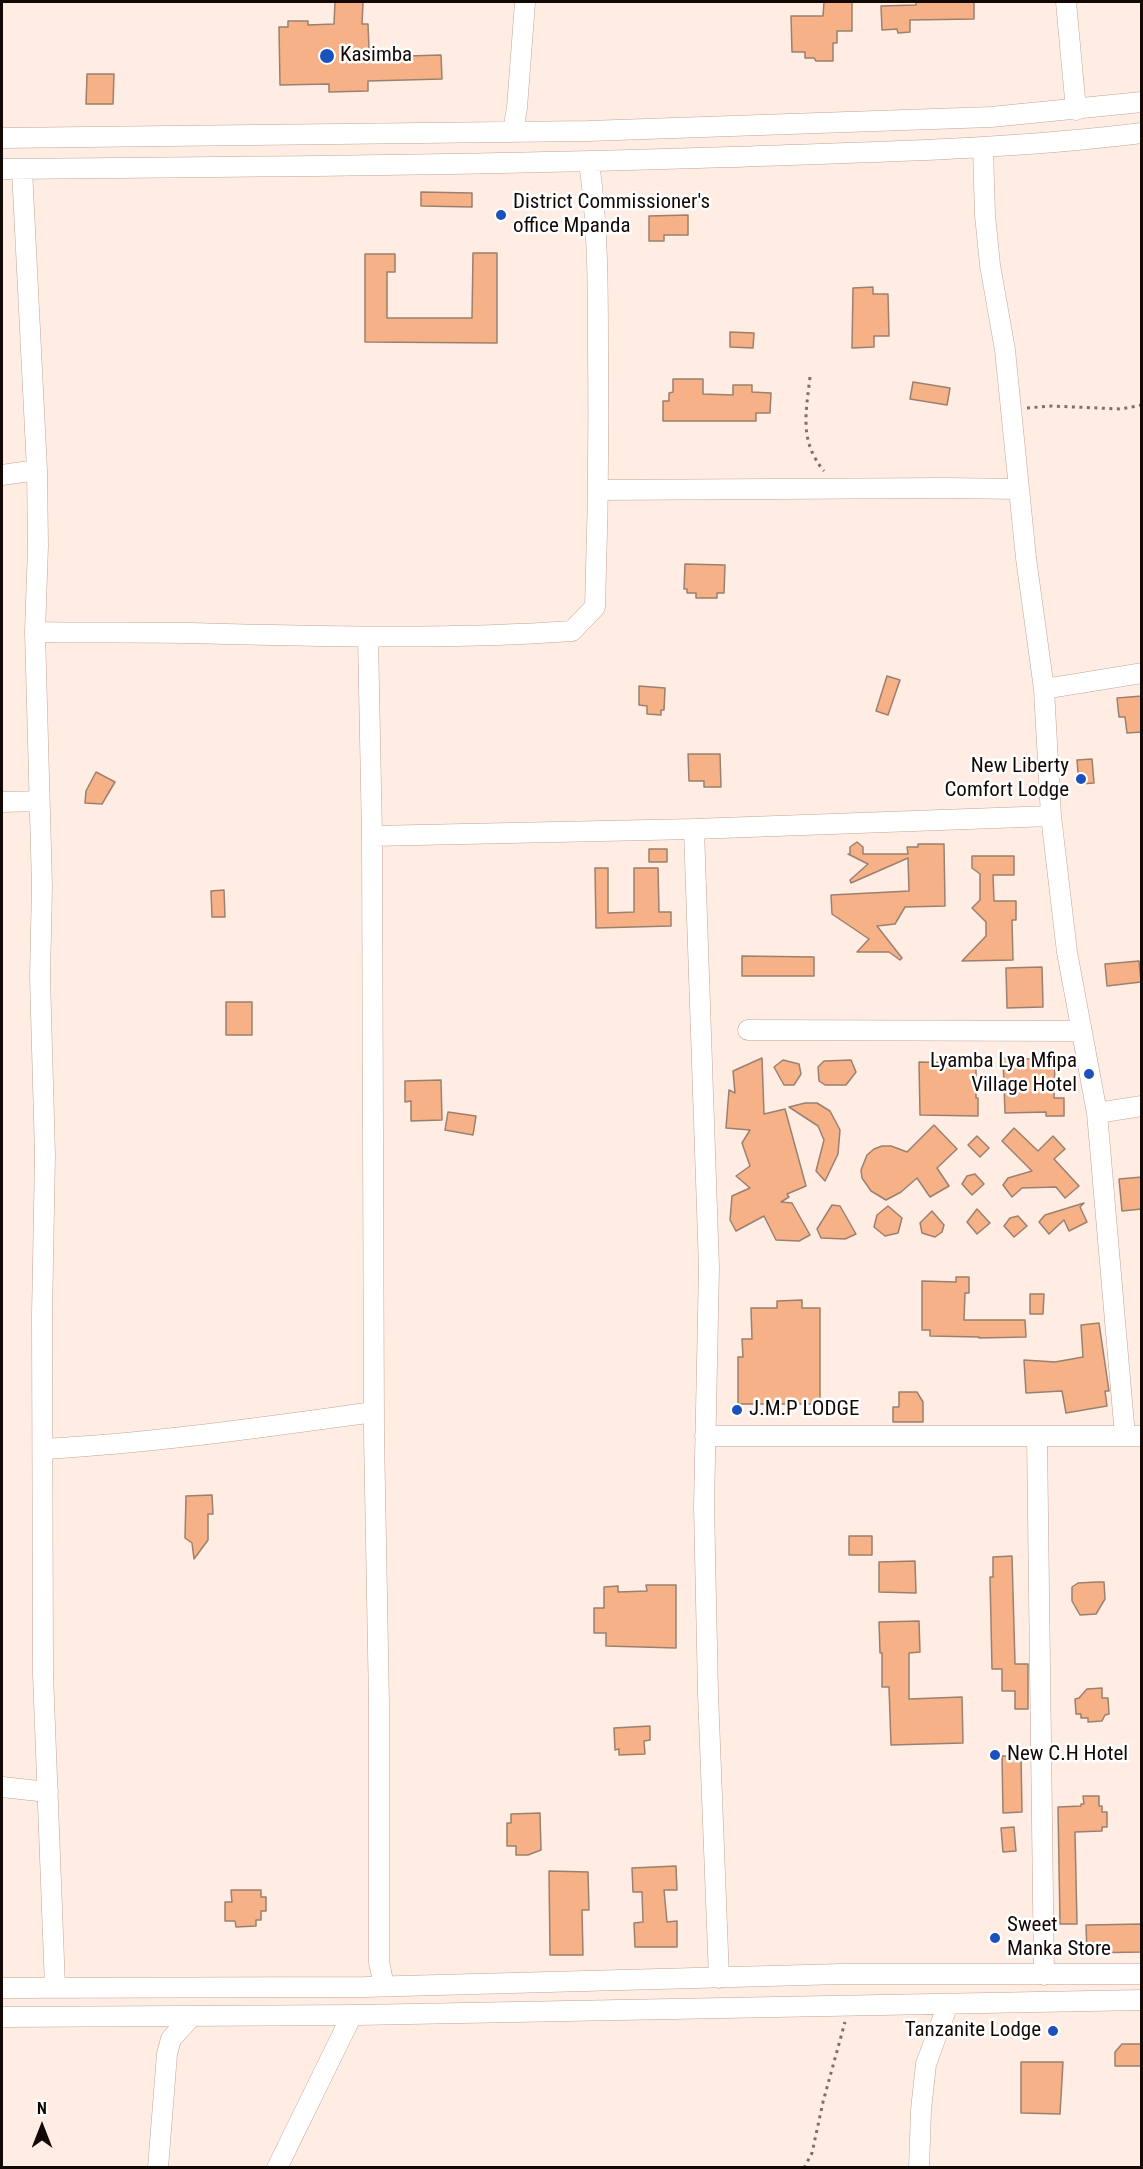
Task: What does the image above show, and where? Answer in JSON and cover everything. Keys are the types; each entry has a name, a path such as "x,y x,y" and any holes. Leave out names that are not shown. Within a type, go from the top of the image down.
{"street":[{"path":"513,131 517,108 525,2"},
{"path":"1066,2 1076,110"},
{"path":"2,138 588,131 991,117 1142,102"},
{"path":"2,169 589,162 983,148 1079,141 1142,133"},
{"path":"705,1436 1133,1436 1097,1113 1067,952 1051,816 1044,690 1018,489 1005,350 984,215 983,148"},
{"path":"35,633 187,633 368,637 515,635 572,631 595,607 599,490 598,250 589,162"},
{"path":"22,168 37,470 38,546 35,633 42,886 40,978 45,1155 42,1315 43,1674 54,1987"},
{"path":"2,475 37,470"},
{"path":"599,490 1018,489"},
{"path":"368,637 372,836 374,1412 380,1704 379,1962 384,1986"},
{"path":"1044,690 1142,673"},
{"path":"2,802 39,801"},
{"path":"372,836 694,829 1051,816"},
{"path":"694,829 709,1268 704,1506 718,1978"},
{"path":"748,1029 1080,1031"},
{"path":"1097,1113 1142,1106"},
{"path":"43,1449 106,1446 201,1436 374,1412"},
{"path":"1036,1437 1044,1975"},
{"path":"2,1787 48,1792"},
{"path":"2,1988 384,1986 842,1974 1142,1974"},
{"path":"2,2017 352,2015 1142,2000"},
{"path":"919,2168 921,2110 926,2064 948,2004"},
{"path":"278,2168 352,2015"},
{"path":"158,2168 167,2054 171,2039 192,2016"}],"path":[{"path":"810,376 806,435 811,452 839,489"},
{"path":"1011,409 1051,406 1121,410 1142,405"},
{"path":"804,2168 812,2153 849,2006"}],"building":[{"name":"Kasimba","path":"335,2 363,2 362,24 368,24 369,49 374,49 374,57 441,55 442,79 368,81 368,91 329,92 329,84 280,85 279,27 288,27 288,21 308,21 308,25 334,24"},
{"path":"824,2 852,2 852,31 837,31 837,43 833,43 833,61 816,61 814,58 805,58 805,52 792,52 791,16 823,16"},
{"path":"916,2 974,2 974,19 910,20 910,32 898,33 897,29 882,30 881,6 916,5"},
{"path":"87,74 114,74 113,104 86,104"},
{"path":"421,192 472,193 472,207 421,206"},
{"path":"688,215 688,235 664,235 664,241 649,241 649,216"},
{"path":"473,253 497,253 497,343 365,342 365,254 395,254 395,272 387,272 387,318 472,318"},
{"path":"873,287 873,294 888,294 889,336 874,336 874,347 852,348 853,288"},
{"path":"730,332 754,333 753,348 730,347"},
{"path":"673,379 703,379 703,394 733,395 733,385 752,385 752,392 771,393 770,413 756,413 756,421 663,421 663,401 669,401 669,393 673,392"},
{"path":"913,382 950,388 947,405 910,399"},
{"path":"685,564 725,565 724,593 717,593 717,598 696,598 696,593 687,593 687,589 684,589"},
{"path":"887,676 900,680 888,715 876,711"},
{"path":"639,686 665,688 664,710 661,710 661,715 647,714 647,706 639,705"},
{"path":"1142,696 1142,732 1127,733 1125,717 1119,717 1117,698"},
{"path":"688,754 720,754 721,787 704,787 704,781 689,781"},
{"path":"1092,759 1094,783 1079,784 1077,760"},
{"path":"96,772 115,782 102,804 85,803 86,791"},
{"path":"857,842 863,847 863,854 908,854 907,847 918,847 918,844 944,844 945,906 905,907 895,924 877,926 902,958 900,960 889,952 857,952 869,939 832,914 831,895 909,891 908,858 851,883 850,880 868,864 848,854 850,854 850,847"},
{"path":"649,849 667,849 667,862 649,862"},
{"path":"972,856 1014,856 1014,875 993,875 994,901 1016,901 1016,920 1012,920 1013,960 962,961 986,936 986,922 972,908 980,900 980,874 972,868"},
{"path":"595,868 608,868 608,913 634,912 634,868 658,868 659,912 671,912 671,926 596,928"},
{"path":"224,890 225,917 212,917 211,891"},
{"path":"742,956 814,957 814,976 742,976"},
{"path":"1139,961 1141,982 1107,986 1105,964"},
{"path":"1042,967 1043,1007 1007,1008 1006,968"},
{"path":"226,1002 252,1002 252,1035 226,1035"},
{"path":"762,1058 764,1114 785,1109 806,1186 787,1194 789,1197 781,1202 792,1203 810,1235 799,1241 776,1240 764,1216 736,1231 730,1220 732,1196 750,1188 736,1176 750,1166 742,1143 750,1130 726,1128 729,1090 735,1093 733,1071"},
{"path":"1003,1058 1055,1060 1054,1098 1064,1098 1064,1116 1046,1116 1046,1112 1005,1113"},
{"path":"958,1059 976,1060 978,1116 920,1115 919,1062 958,1063"},
{"path":"783,1060 799,1064 801,1074 794,1085 784,1085 774,1067"},
{"path":"851,1060 856,1072 846,1085 825,1085 819,1081 818,1067 824,1061"},
{"path":"441,1080 442,1120 411,1121 411,1101 405,1102 405,1081"},
{"path":"817,1103 830,1111 840,1130 838,1154 825,1181 816,1171 824,1140 818,1126 789,1107"},
{"path":"448,1112 476,1116 473,1135 445,1130"},
{"path":"934,1125 957,1149 937,1168 949,1186 930,1197 917,1178 901,1192 886,1200 871,1191 862,1178 861,1170 867,1155 882,1146 891,1146 907,1152"},
{"path":"1014,1128 1038,1151 1053,1136 1065,1149 1054,1159 1079,1186 1065,1198 1056,1187 1022,1188 1012,1197 1003,1185 1008,1178 1032,1171 1002,1141"},
{"path":"977,1136 989,1148 980,1157 968,1145"},
{"path":"975,1174 984,1184 972,1195 962,1184 967,1176"},
{"path":"1142,1177 1142,1209 1122,1211 1119,1179"},
{"path":"1084,1203 1080,1207 1087,1222 1069,1231 1064,1220 1049,1234 1039,1222 1045,1215"},
{"path":"832,1205 840,1206 856,1234 845,1239 821,1238 817,1229"},
{"path":"888,1206 902,1218 898,1233 885,1236 874,1227 877,1215"},
{"path":"977,1209 990,1223 977,1234 967,1222"},
{"path":"932,1211 944,1225 942,1232 935,1237 922,1233 920,1223"},
{"path":"1018,1216 1027,1226 1014,1237 1004,1226 1010,1218"},
{"path":"956,1277 969,1277 969,1293 965,1293 964,1320 1025,1320 1026,1337 930,1336 930,1330 922,1330 922,1281 956,1282"},
{"path":"1030,1294 1044,1294 1043,1314 1030,1314"},
{"path":"802,1300 802,1308 820,1308 820,1404 738,1404 738,1357 743,1357 742,1339 752,1339 751,1308 777,1308 777,1301"},
{"path":"1099,1323 1109,1391 1105,1391 1107,1406 1066,1413 1062,1391 1026,1393 1024,1360 1055,1362 1083,1357 1081,1325"},
{"path":"899,1392 917,1392 923,1402 923,1422 893,1422 893,1407 899,1407"},
{"path":"212,1495 213,1514 208,1514 208,1540 194,1559 192,1543 185,1538 186,1496"},
{"path":"849,1536 872,1536 872,1555 849,1555"},
{"path":"1012,1556 1015,1664 1028,1664 1028,1709 1015,1709 1015,1691 1002,1691 1002,1669 992,1669 990,1577 993,1577 993,1557"},
{"path":"915,1561 916,1593 879,1592 879,1562"},
{"path":"1104,1582 1105,1599 1096,1614 1080,1615 1072,1601 1072,1587 1078,1583"},
{"path":"646,1585 676,1585 676,1648 606,1646 606,1633 594,1633 594,1608 604,1608 604,1587 618,1586 618,1592 647,1591"},
{"path":"919,1621 920,1652 909,1653 909,1699 962,1697 963,1743 891,1745 889,1687 882,1687 879,1622"},
{"path":"1102,1688 1102,1698 1108,1698 1109,1714 1105,1715 1102,1721 1088,1722 1088,1718 1081,1718 1081,1714 1076,1714 1075,1699 1087,1689"},
{"path":"650,1726 650,1740 644,1741 645,1754 619,1755 619,1749 615,1750 614,1728"},
{"path":"1002,1756 1021,1756 1022,1812 1003,1813"},
{"path":"1083,1796 1099,1796 1099,1806 1102,1806 1102,1812 1107,1812 1107,1827 1102,1827 1102,1831 1075,1832 1077,1924 1060,1924 1058,1807 1081,1806 1084,1804"},
{"path":"540,1813 541,1850 528,1855 516,1855 516,1846 507,1846 507,1823 511,1823 511,1814"},
{"path":"1014,1827 1016,1851 1003,1852 1001,1828"},
{"path":"676,1866 677,1890 664,1890 667,1922 677,1921 677,1947 635,1947 634,1923 643,1922 642,1892 633,1892 632,1868"},
{"path":"549,1871 588,1872 589,1910 582,1910 583,1955 550,1955"},
{"path":"231,1890 261,1890 261,1897 266,1897 266,1911 261,1911 261,1920 256,1920 256,1926 236,1927 235,1921 225,1921 225,1902 232,1902"},
{"path":"1142,1924 1142,1952 1087,1953 1086,1925"},
{"path":"1122,2044 1142,2044 1142,2066 1115,2066 1115,2052"},
{"path":"1021,2062 1063,2062 1060,2114 1021,2113"}],"place":[{"name":"Kasimba","path":"327,56"},
{"name":"District Commissioner's office Mpanda","path":"501,215"},
{"name":"New Liberty Comfort Lodge","path":"1081,779"},
{"name":"Lyamba Lya Mfipa Village Hotel","path":"1089,1074"},
{"name":"J.M.P LODGE","path":"737,1410"},
{"name":"New C.H Hotel","path":"995,1755"},
{"name":"Sweet Manka Store","path":"995,1938"},
{"name":"Tanzanite Lodge","path":"1053,2031"}]}
